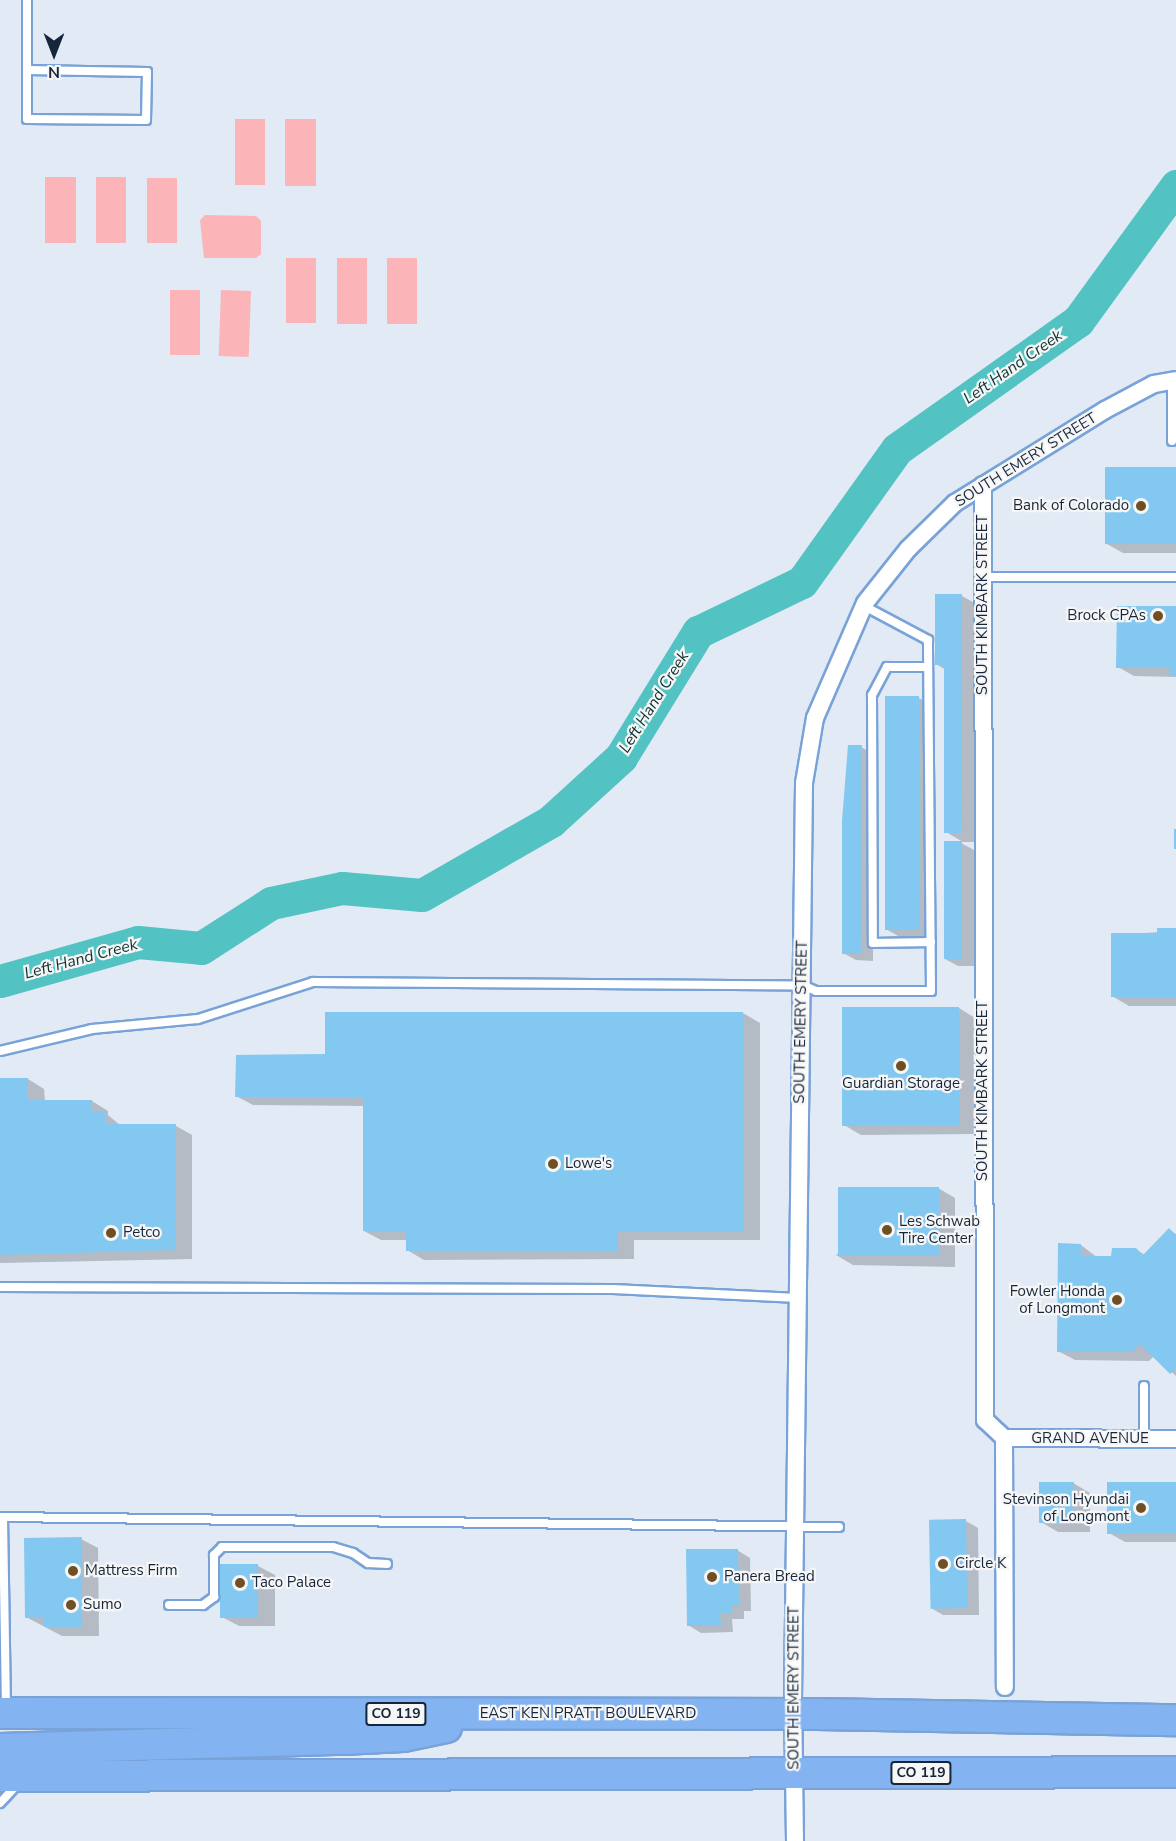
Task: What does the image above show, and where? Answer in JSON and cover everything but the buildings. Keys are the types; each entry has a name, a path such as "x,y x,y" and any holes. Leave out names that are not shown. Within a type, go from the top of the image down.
{"highway":[{"name":"EAST KEN PRATT BOULEVARD","path":"3,1713 793,1715 1176,1720"},
{"path":"0,1749 403,1736 507,1714"},
{"name":"CO 119","path":"14,1776 1176,1772"}],"street":[{"name":"SOUTH EMERY STREET","path":"795,1841 793,1715 804,783 815,718 864,606 909,549 955,503 1105,410 1154,384 1174,381"},
{"name":"SOUTH KIMBARK STREET","path":"983,485 985,1420 1005,1438"},
{"name":"GRAND AVENUE","path":"1005,1438 1176,1439"},
{"path":"1005,1438 1005,1687"}],"lane":[{"path":"27,0 27,70 27,119 146,120 147,72 27,70"},
{"path":"1172,441 1174,381"},
{"path":"984,577 1176,577"},
{"path":"0,1051 92,1029 198,1019 313,982 802,985 816,991 931,991 928,640 864,606"},
{"path":"928,667 887,667 872,695 873,943 931,942"},
{"path":"0,1287 613,1289 798,1298"},
{"path":"1144,1386 1144,1439"},
{"path":"3,1713 2,1517 840,1527"},
{"path":"169,1605 203,1605 214,1597 214,1555 222,1547 333,1547 353,1552 368,1563 387,1564"},
{"path":"0,1803 14,1776"}],"shaded area":[{"path":"235,119 265,119 265,185 235,185"},
{"path":"285,119 316,119 316,186 285,186"},
{"path":"45,177 76,177 76,243 45,243"},
{"path":"96,177 126,177 126,243 96,243"},
{"path":"147,178 177,178 177,243 147,243"},
{"path":"205,215 256,216 261,221 261,254 256,258 204,258 200,220"},
{"path":"286,258 316,258 316,323 286,323"},
{"path":"337,258 367,258 367,324 337,324"},
{"path":"387,258 417,258 417,324 387,324"},
{"path":"170,290 200,290 200,355 170,355"},
{"path":"221,290 251,291 249,357 219,356"}],"waterway":[{"name":"Left Hand Creek","path":"0,981 138,942 201,948 271,903 342,888 422,895 551,821 621,757 698,632 802,582 897,449 1078,321 1176,186"}],"place":[{"name":"Bank of Colorado","path":"1141,506"},
{"name":"Brock CPAs","path":"1158,616"},
{"name":"Guardian Storage","path":"901,1066"},
{"name":"Lowe's","path":"553,1164"},
{"name":"Les Schwab Tire Center","path":"887,1230"},
{"name":"Petco","path":"111,1233"},
{"name":"Fowler Honda of Longmont","path":"1117,1300"},
{"name":"Stevinson Hyundai of Longmont","path":"1141,1508"},
{"name":"Circle K","path":"943,1564"},
{"name":"Mattress Firm","path":"73,1571"},
{"name":"Panera Bread","path":"712,1577"},
{"name":"Taco Palace","path":"240,1583"},
{"name":"Sumo","path":"71,1605"}]}
